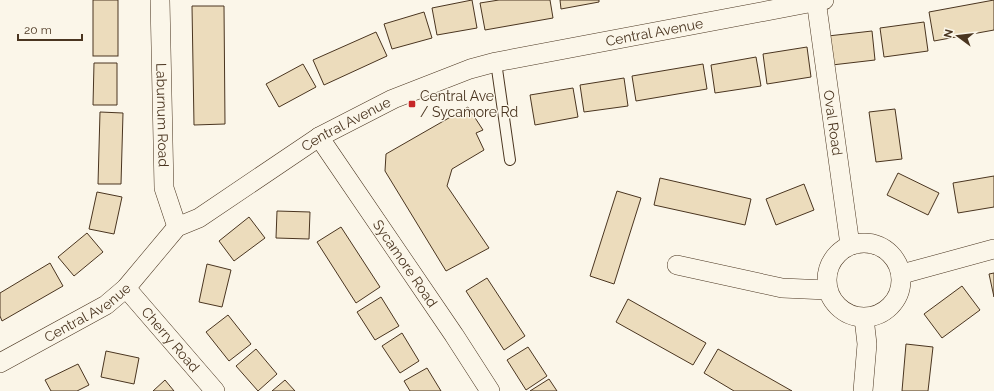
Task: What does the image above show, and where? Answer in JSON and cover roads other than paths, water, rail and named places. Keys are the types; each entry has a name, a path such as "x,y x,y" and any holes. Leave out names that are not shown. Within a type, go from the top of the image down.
{"street":[{"name":"Laburnum Road","path":"160,0 164,188 177,227"},
{"name":"Central Avenue","path":"0,363 106,305 126,288 177,227 199,218 319,137 393,99 470,69 496,62 819,1"},
{"name":"Oval Road","path":"819,1 850,244"},
{"name":"Sycamore Road","path":"319,137 450,329 490,391"},
{"path":"867,242 883,247 896,258 902,274 899,296 885,312 864,318 848,314 835,304 827,290 827,271 835,255 850,244 867,242"},
{"path":"902,274 994,249"},
{"path":"677,265 782,288 827,290"},
{"name":"Cherry Road","path":"126,288 215,391"},
{"path":"863,391 867,344 864,318"}],"lane":[{"path":"496,62 510,160"}],"place":[{"name":"Central Ave / Sycamore Rd","path":"412,104"}]}
